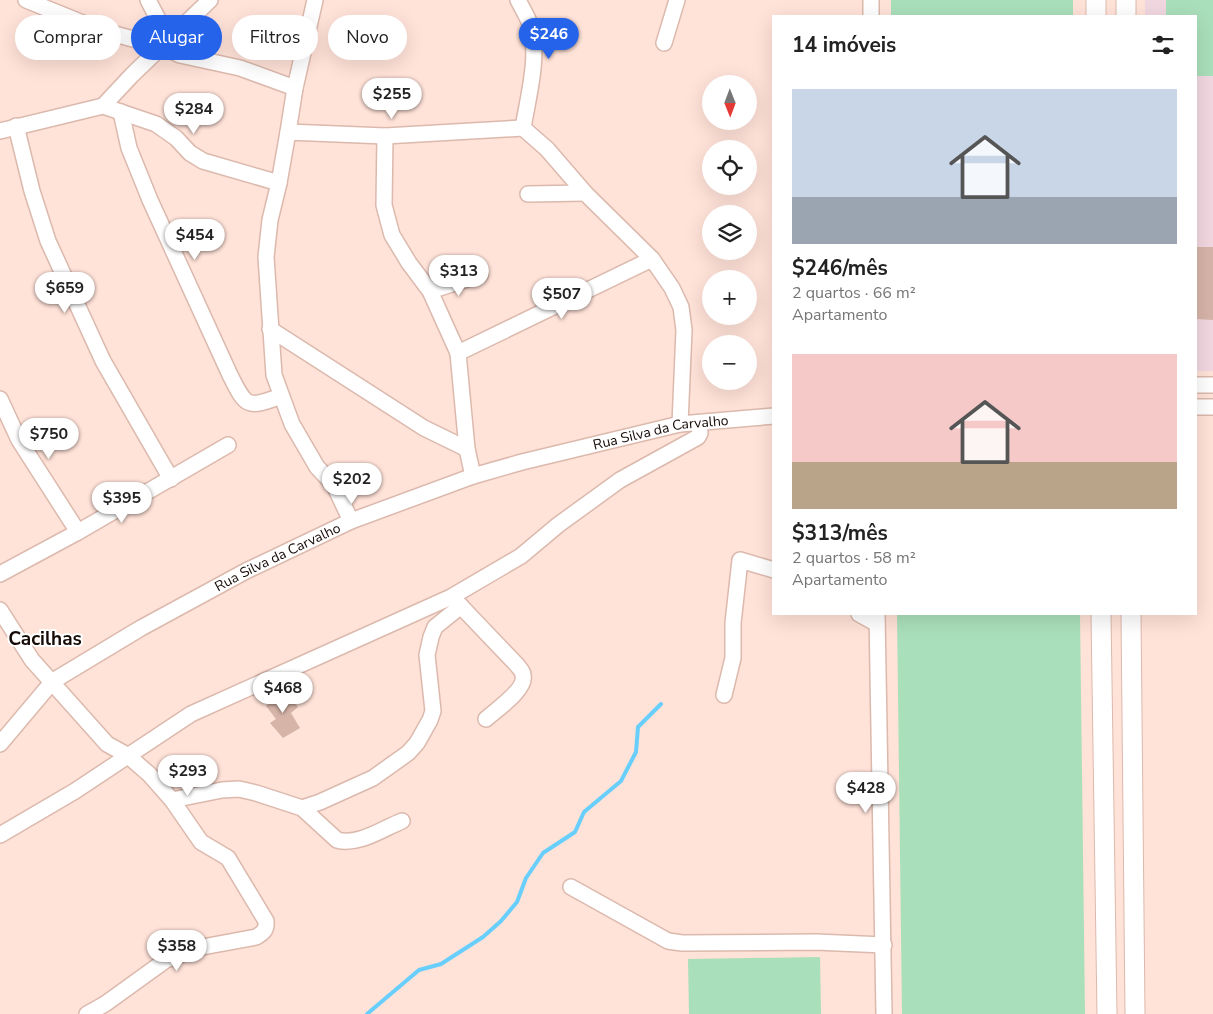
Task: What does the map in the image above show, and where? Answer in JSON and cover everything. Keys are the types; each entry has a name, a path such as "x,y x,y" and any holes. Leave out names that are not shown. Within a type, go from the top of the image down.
{"main road":[{"path":"1096,0 1096,15"},
{"path":"1126,0 1126,15"},
{"path":"1101,615 1107,1014"},
{"path":"1131,615 1136,1014"}],"street":[{"path":"26,0 100,30 131,37"},
{"path":"148,0 154,15"},
{"path":"195,15 210,0"},
{"path":"315,0 295,88 279,183 270,220 266,257 270,329 274,375 292,424 317,467 334,485 351,521"},
{"path":"518,0 530,24 534,60 523,128"},
{"path":"664,43 677,0"},
{"path":"871,0 871,15"},
{"path":"103,106 149,60"},
{"path":"203,60 240,68 295,88"},
{"path":"0,130 103,106 156,124 176,138 190,153 203,161 279,183"},
{"path":"121,112 130,148 150,200 242,399 249,404 256,404 281,396"},
{"path":"16,126 32,191 48,241 103,361 171,479"},
{"path":"288,132 385,136 523,128 547,149 585,193 652,259 672,288 681,307 684,330 680,424"},
{"path":"385,136 384,206 392,235 409,263 430,290 458,353 466,449 474,476"},
{"path":"528,194 585,193"},
{"path":"458,353 652,259"},
{"path":"430,290 480,275"},
{"path":"270,329 424,428 466,449"},
{"path":"1197,385 1213,385"},
{"path":"0,399 19,440 78,532"},
{"path":"1197,408 1213,407"},
{"name":"Rua Silva da Carvalho","path":"0,744 53,681 141,628 237,576 351,521 474,476 522,462 680,424 772,416"},
{"path":"0,835 75,791 191,714 456,601 521,556 566,519 620,480 698,437 700,433 699,423"},
{"path":"0,574 78,532 228,445"},
{"path":"724,695 733,658 733,623 740,560 772,569"},
{"path":"456,601 523,674 524,680 520,689 486,719"},
{"path":"302,808 373,778 408,754 417,743 433,711 427,655 431,637 435,627 456,601"},
{"path":"0,610 32,660 53,681 107,744 127,755 149,774 172,800 201,842 228,858 266,921 266,927 263,932 256,937 197,948 166,960 105,1004 87,1014"},
{"path":"863,615 877,619 884,1014"},
{"path":"172,800 222,790 239,789 302,808 337,840 344,842 354,841 402,821"},
{"path":"572,886 668,941 682,943 816,942 884,945"}],"shaded area":[{"path":"1145,0 1213,0 1213,371 1197,371 1197,15 1145,15"}],"green space":[{"path":"891,0 1073,0 1073,15 891,15"},
{"path":"1166,0 1213,0 1213,76 1197,76 1197,15 1166,15"},
{"path":"897,615 1080,615 1085,1014 902,1014"},
{"path":"820,957 821,1014 689,1014 688,959"}],"building":[{"path":"1197,247 1213,247 1213,320 1197,319"},
{"path":"284,690 298,707 291,713 300,728 283,738 270,723 276,719 266,706"}],"waterway":[{"path":"367,1014 419,970 441,964 483,937 501,921 517,902 526,878 543,853 575,832 584,812 621,781 636,752 638,727 661,704"}],"district":[{"name":"Cacilhas","path":"45,638"}]}
